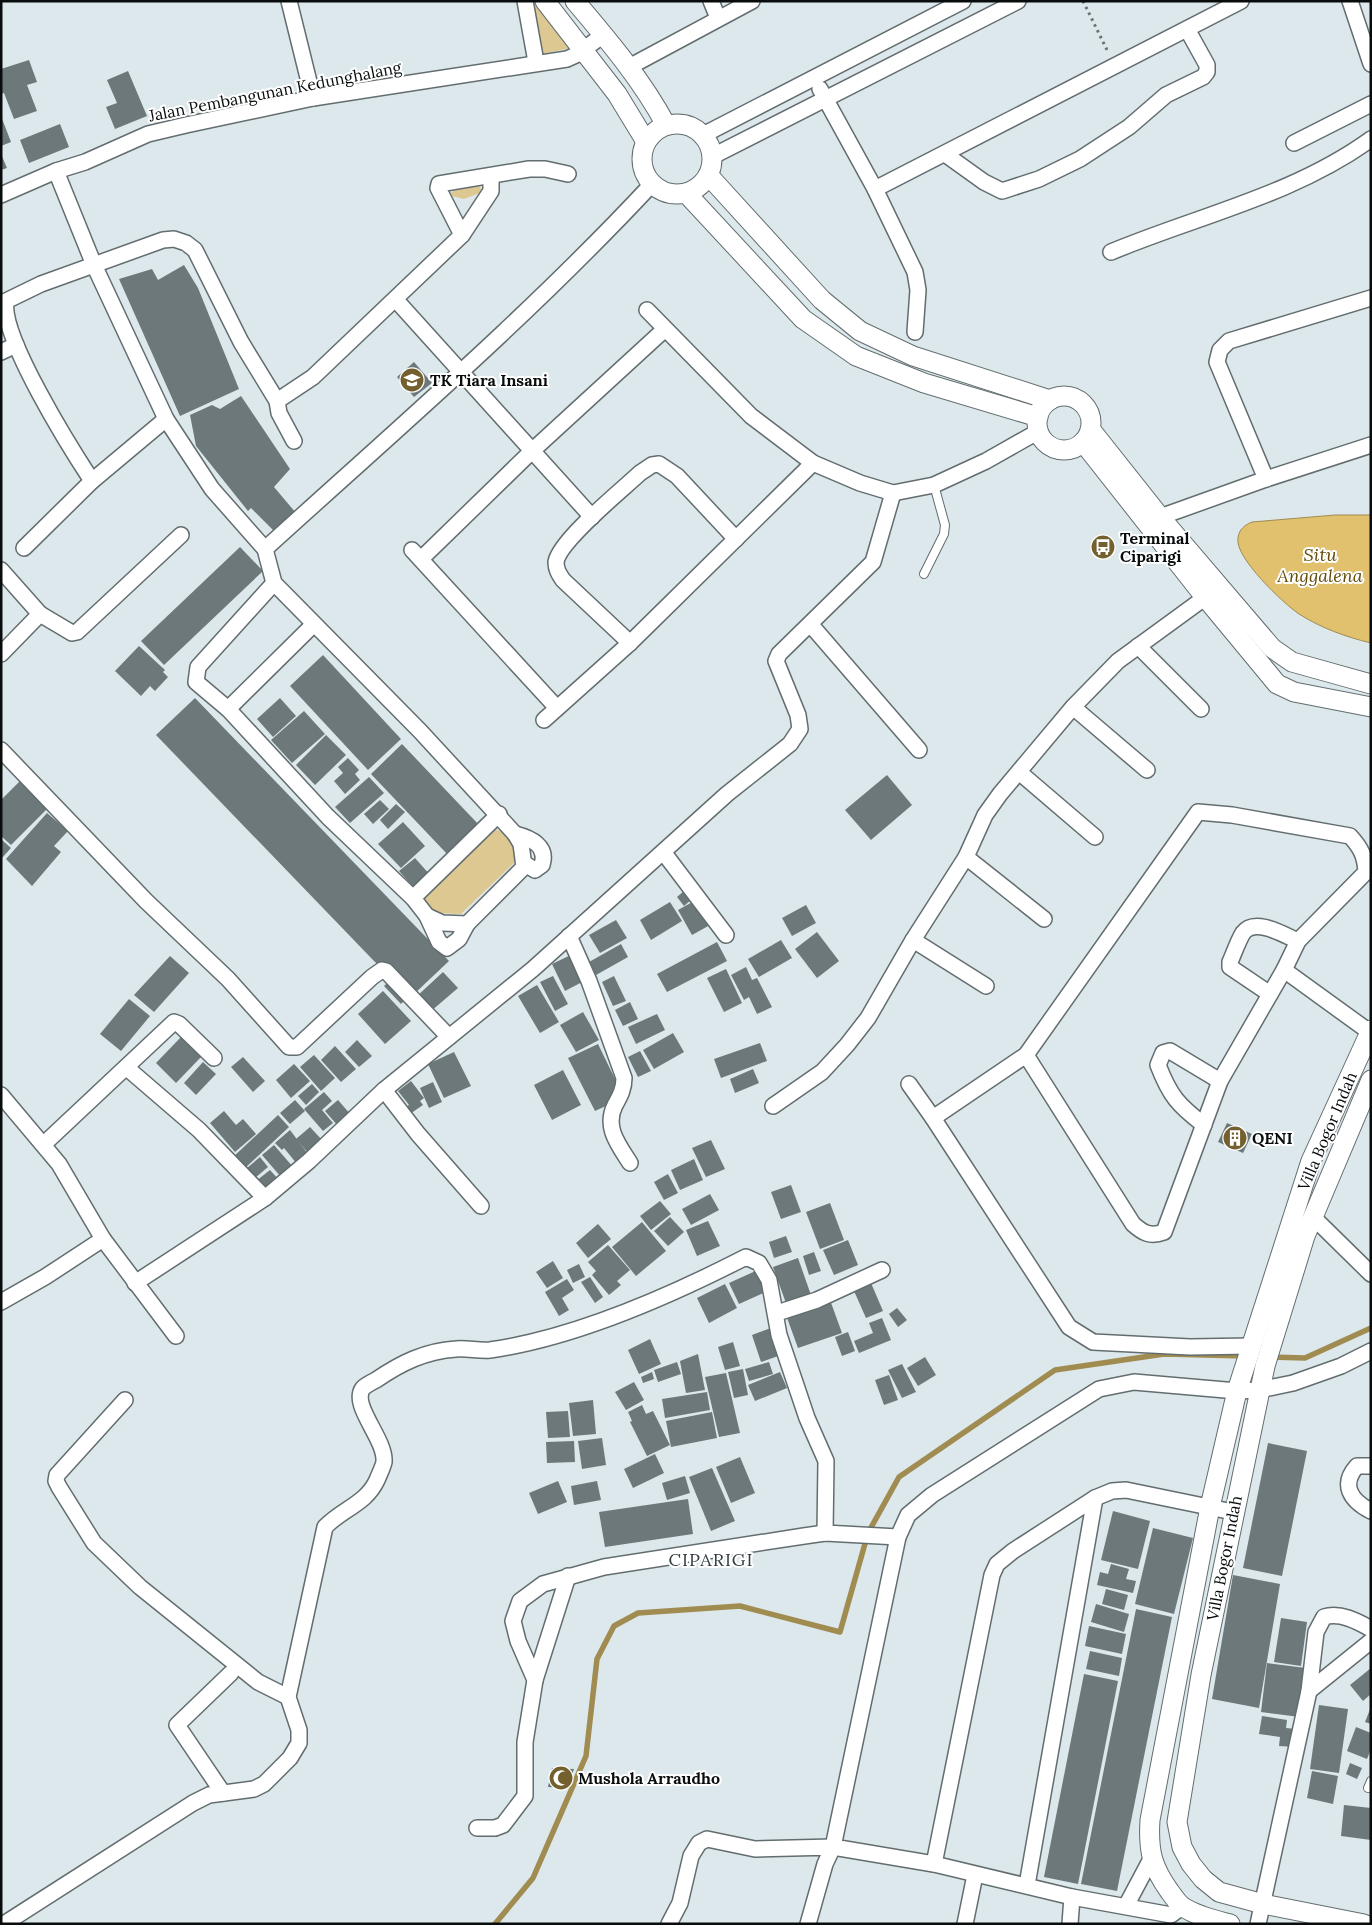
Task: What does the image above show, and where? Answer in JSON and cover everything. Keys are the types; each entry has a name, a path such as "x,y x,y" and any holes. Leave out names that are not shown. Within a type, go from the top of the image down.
{"street":[{"path":"289,1 313,98"},
{"path":"525,1 536,62"},
{"path":"545,1 616,94 645,140 642,166 652,184 666,193 686,194 703,184 709,176 713,156 710,145 703,135 686,124 666,125 645,140"},
{"path":"574,1 604,35 629,68 655,104 666,125"},
{"path":"711,1 718,18"},
{"path":"629,68 752,1"},
{"path":"703,135 963,1"},
{"path":"713,156 1018,1"},
{"path":"874,188 945,154 1241,1"},
{"path":"1350,1 1371,64"},
{"path":"945,154 984,182 1002,191 1062,169 1129,128 1166,94 1203,77 1207,72 1207,65 1187,29"},
{"name":"Jalan Pembangunan Kedunghalang","path":"1,195 56,171 85,162 148,134 313,98 536,62 567,59 604,35"},
{"path":"814,79 874,188 915,272 918,290 915,332"},
{"path":"1294,143 1371,104"},
{"path":"1111,252 1241,204 1329,166 1371,139"},
{"path":"462,235 444,203 438,188 439,184 529,169 545,169 568,174"},
{"path":"56,171 94,265 166,418 212,489 265,549 274,583 499,814 521,844 525,864 523,869 467,924 459,939 447,948 439,942 427,916 413,898 328,817 228,709 196,682 196,672 274,583"},
{"path":"277,401 300,388 313,377 396,300 462,235 485,197 491,191 491,176"},
{"path":"709,176 822,300 860,331 913,356 1050,400"},
{"path":"265,549 461,371 604,235 652,184"},
{"path":"686,194 803,319 856,356 1038,424"},
{"path":"92,481 67,444 16,345 6,315 6,301 21,292 163,240 174,239 190,246 203,265 241,342 277,401 279,414 294,441"},
{"path":"1266,479 1217,362 1220,350 1229,341 1371,298"},
{"path":"396,300 592,517"},
{"path":"647,310 751,416 814,463 860,483 893,492 934,485 986,461 1038,424"},
{"path":"557,708 417,555 665,329"},
{"path":"1,352 16,345"},
{"path":"1064,396 1079,400 1090,415 1087,436 1074,449 1056,449 1044,441 1038,424 1044,405 1050,400 1064,396"},
{"path":"24,548 92,481 166,418"},
{"path":"1087,436 1212,592 1277,684 1294,692 1371,707"},
{"path":"1154,521 1266,479 1371,445"},
{"path":"544,720 630,643 814,463"},
{"path":"630,643 563,580 557,571 556,561 570,538 640,473 652,465 659,464 677,476 736,539"},
{"path":"135,1283 265,1198 384,1090 569,936 720,800 772,760 796,737 800,729 796,710 776,661 779,654 811,625 873,562 893,492"},
{"path":"1,570 40,614 72,633 77,632 181,535"},
{"path":"773,1106 822,1072 847,1046 868,1018 913,940 966,857 985,815 1073,707 1118,661 1212,592"},
{"path":"1212,592 1272,648 1292,662 1371,684"},
{"path":"1,654 40,614"},
{"path":"228,709 313,625"},
{"path":"811,625 919,750"},
{"path":"1138,646 1201,709"},
{"path":"1073,707 1147,770"},
{"path":"1,750 146,901 228,979 289,1047 298,1047 372,977 382,970 386,971 449,1037"},
{"path":"1019,772 1095,838"},
{"path":"934,1118 1026,1056 1198,812 1232,815 1350,836 1359,845 1365,858 1366,872 1298,940 1284,970 1220,1081 1164,1232 1151,1235 1142,1232 1133,1224 1026,1056"},
{"path":"413,898 499,814"},
{"path":"664,852 726,935"},
{"path":"966,857 1044,919"},
{"path":"427,916 442,923 467,924"},
{"path":"1270,994 1230,967 1230,962 1244,932 1251,927 1263,926 1298,940"},
{"path":"569,936 624,1078 624,1087 610,1115 609,1121 612,1132 630,1163"},
{"path":"913,940 986,986"},
{"path":"1284,970 1370,1032"},
{"path":"44,1144 174,1022 179,1024 214,1058"},
{"name":"Villa Bogor Indah","path":"1173,1915 1166,1886 1151,1859 1148,1842 1150,1820 1210,1507 1237,1391 1254,1356 1311,1161 1370,1032"},
{"path":"1204,1125 1181,1107 1167,1090 1158,1065 1163,1053 1170,1051 1220,1081"},
{"path":"127,1068 199,1130 265,1198"},
{"name":"Villa Bogor Indah","path":"1254,1356 1274,1338 1313,1217 1371,1080"},
{"path":"910,1084 1069,1327 1077,1334 1093,1342 1190,1347 1254,1356"},
{"path":"384,1090 418,1134 481,1206"},
{"path":"1,1095 44,1144 74,1187 103,1239 176,1336"},
{"path":"1313,1217 1371,1274"},
{"path":"1,1302 45,1277 103,1239"},
{"path":"4,1924 193,1803 209,1795 247,1791 264,1784 297,1749 299,1730 288,1697 325,1528 332,1520 364,1500 377,1480 384,1462 382,1444 360,1403 360,1396 363,1388 392,1369 422,1354 457,1348 488,1350 527,1343 600,1321 689,1286 746,1257 759,1263 769,1280 777,1313 779,1334 808,1418 826,1461 825,1533"},
{"path":"777,1313 817,1300 882,1270"},
{"path":"808,1924 825,1864 833,1847 898,1537 908,1515 932,1495 1099,1389 1134,1382 1237,1391 1259,1390 1301,1381 1341,1366 1371,1351"},
{"name":"Villa Bogor Indah","path":"1254,1356 1259,1390 1201,1675 1177,1822 1182,1847 1191,1864 1203,1879 1219,1892 1263,1904 1364,1924"},
{"path":"125,1400 58,1475 56,1481 59,1487 94,1543 140,1586 258,1682 288,1697"},
{"path":"1371,1466 1357,1466 1350,1474 1348,1487 1355,1501 1371,1511"},
{"path":"934,1864 992,1575 997,1564 1013,1551 1096,1498 1112,1491 1126,1490 1234,1512"},
{"path":"1027,1885 1096,1498"},
{"path":"536,1680 518,1641 513,1620 520,1601 543,1584 612,1566 825,1533 898,1537"},
{"path":"477,1828 495,1828 503,1825 525,1796 526,1742 536,1680 568,1576"},
{"path":"1258,1924 1309,1691 1316,1632 1324,1617 1331,1615 1342,1616 1371,1629"},
{"path":"1309,1691 1371,1641"},
{"path":"223,1793 177,1725 231,1673"},
{"path":"669,1924 680,1903 691,1856 699,1843 708,1839 755,1849 833,1847 934,1864 1072,1896 1173,1915 1210,1918 1230,1924"},
{"path":"1126,1906 1151,1859"},
{"path":"965,1924 975,1875"},
{"path":"1070,1924 1072,1896"}],"lane":[{"path":"924,574 944,534 945,525 934,485"}],"path":[{"path":"1083,1 1114,65"}],"shaded area":[{"path":"536,2 575,47 542,54 531,4"},
{"path":"476,183 481,188 480,193 464,199 452,196 451,192"},
{"path":"493,828 516,839 518,859 461,914 435,913 423,899 424,895"}],"water":[{"name":"Situ Anggalena","path":"1335,515 1371,515 1371,643 1334,632 1299,614 1261,579 1239,546 1238,538 1241,530 1252,522"}],"building":[{"path":"29,60 37,82 27,85 37,111 14,119 4,93 1,94 1,69"},
{"path":"128,71 147,116 115,129 106,107 117,103 107,80"},
{"path":"1,116 11,142 1,146"},
{"path":"60,124 69,147 29,163 20,140"},
{"path":"1,154 7,168 1,170"},
{"path":"184,265 198,288 239,389 180,416 119,279 152,269 158,280"},
{"path":"414,362 432,383 414,397 397,377"},
{"path":"241,396 290,469 274,487 296,513 275,532 251,508 248,511 196,446 190,415 212,405 220,409"},
{"path":"240,547 263,571 164,665 141,641"},
{"path":"139,646 165,670 163,672 168,677 155,691 150,686 141,696 115,671"},
{"path":"323,655 401,739 368,770 290,686"},
{"path":"195,698 449,961 413,995 374,961 156,735"},
{"path":"280,698 296,716 273,737 257,719"},
{"path":"304,711 325,734 292,763 271,740"},
{"path":"326,735 346,755 315,785 296,765"},
{"path":"402,744 480,826 449,856 371,774"},
{"path":"348,758 359,770 355,774 360,780 345,794 334,781 343,773 338,767"},
{"path":"887,775 912,805 871,840 845,810"},
{"path":"369,777 384,793 350,823 335,807"},
{"path":"22,779 50,806 11,845 1,836 1,800"},
{"path":"380,800 389,809 373,824 364,814"},
{"path":"396,804 405,812 388,829 380,820"},
{"path":"47,813 68,831 54,846 61,852 32,886 6,859"},
{"path":"403,822 425,846 401,868 378,844"},
{"path":"1,839 11,848 1,859"},
{"path":"415,858 431,876 416,890 399,871"},
{"path":"684,891 691,900 684,906 677,897"},
{"path":"696,900 710,925 692,935 678,910"},
{"path":"670,902 682,921 651,940 640,920"},
{"path":"806,905 816,923 792,936 782,918"},
{"path":"616,920 627,938 600,953 589,935"},
{"path":"817,932 839,961 817,978 795,949"},
{"path":"781,940 792,958 759,977 748,959"},
{"path":"717,942 727,961 667,992 657,974"},
{"path":"621,944 628,957 596,975 589,962"},
{"path":"573,954 584,981 565,991 552,964"},
{"path":"170,956 189,973 154,1012 134,995"},
{"path":"746,967 752,980 757,978 772,1007 757,1014 749,997 744,1000 731,975"},
{"path":"726,969 742,1003 724,1012 707,978"},
{"path":"443,972 458,988 430,1012 416,997"},
{"path":"553,976 568,1004 555,1011 540,982"},
{"path":"614,976 626,1001 613,1006 602,982"},
{"path":"390,980 407,998 401,1004 384,986"},
{"path":"537,985 559,1022 540,1033 518,996"},
{"path":"383,991 411,1021 385,1044 358,1014"},
{"path":"129,999 150,1016 121,1051 100,1034"},
{"path":"630,1002 638,1019 623,1026 615,1010"},
{"path":"583,1012 599,1040 576,1052 560,1025"},
{"path":"657,1014 665,1030 636,1044 628,1027"},
{"path":"673,1033 684,1052 654,1069 643,1050"},
{"path":"182,1036 202,1056 176,1083 156,1063"},
{"path":"357,1040 372,1056 359,1067 345,1052"},
{"path":"760,1043 767,1061 721,1078 714,1059"},
{"path":"598,1044 616,1081 608,1105 595,1111 568,1058"},
{"path":"335,1046 356,1069 341,1082 321,1060"},
{"path":"640,1051 651,1071 638,1077 628,1057"},
{"path":"454,1052 471,1086 444,1098 428,1064"},
{"path":"314,1055 335,1078 321,1091 300,1067"},
{"path":"243,1057 265,1081 253,1092 231,1067"},
{"path":"203,1062 216,1074 196,1095 184,1083"},
{"path":"294,1064 310,1081 291,1098 276,1080"},
{"path":"753,1069 759,1083 735,1093 730,1079"},
{"path":"563,1070 581,1105 552,1120 534,1085"},
{"path":"411,1081 424,1098 420,1101 423,1105 407,1116 402,1109 409,1105 398,1091"},
{"path":"433,1082 442,1102 429,1108 420,1088"},
{"path":"312,1084 319,1092 306,1105 298,1096"},
{"path":"324,1092 332,1101 322,1110 333,1123 323,1131 304,1109"},
{"path":"295,1100 305,1111 290,1124 280,1113"},
{"path":"338,1100 351,1115 338,1126 325,1111"},
{"path":"224,1111 236,1125 243,1119 256,1134 235,1152 210,1123"},
{"path":"278,1115 289,1127 243,1170 232,1158"},
{"name":"QENI","path":"1227,1123 1252,1134 1243,1153 1218,1142"},
{"path":"310,1127 322,1140 308,1153 296,1139"},
{"path":"290,1130 308,1154 297,1164 284,1148 282,1150 275,1143"},
{"path":"711,1140 725,1169 706,1177 692,1148"},
{"path":"274,1145 293,1167 281,1177 262,1155"},
{"path":"260,1157 268,1167 255,1178 247,1168"},
{"path":"694,1159 703,1180 680,1190 671,1170"},
{"path":"270,1170 279,1180 264,1192 256,1181"},
{"path":"668,1174 678,1193 664,1200 654,1182"},
{"path":"791,1185 801,1212 781,1219 771,1192"},
{"path":"710,1194 719,1210 691,1225 682,1209"},
{"path":"660,1201 671,1214 651,1230 640,1216"},
{"path":"830,1203 844,1240 820,1249 806,1212"},
{"path":"670,1217 684,1232 668,1246 654,1231"},
{"path":"708,1221 720,1246 697,1256 686,1230"},
{"path":"642,1222 666,1251 636,1276 612,1247"},
{"path":"598,1224 611,1239 588,1258 576,1243"},
{"path":"786,1236 792,1252 774,1258 769,1242"},
{"path":"848,1240 858,1265 834,1275 823,1250"},
{"path":"608,1245 630,1270 617,1281 621,1285 609,1295 592,1275 596,1271 588,1262"},
{"path":"814,1252 821,1271 809,1275 803,1256"},
{"path":"798,1258 812,1298 787,1306 773,1267"},
{"path":"553,1261 563,1278 547,1288 536,1272"},
{"path":"579,1264 585,1277 573,1283 567,1270"},
{"path":"760,1269 770,1290 739,1304 729,1283"},
{"path":"590,1277 603,1297 595,1303 581,1282"},
{"path":"567,1279 574,1290 562,1298 569,1310 559,1316 545,1292"},
{"path":"871,1283 883,1311 866,1318 854,1291"},
{"path":"725,1284 737,1308 709,1323 697,1298"},
{"path":"830,1300 842,1333 798,1348 786,1315"},
{"path":"897,1308 907,1320 898,1327 889,1314"},
{"path":"882,1318 891,1340 859,1353 854,1341 873,1333 869,1323"},
{"path":"771,1328 781,1355 761,1362 752,1335"},
{"path":"848,1332 855,1351 842,1356 835,1337"},
{"path":"650,1339 661,1364 639,1374 628,1350"},
{"path":"733,1342 740,1366 725,1370 718,1347"},
{"path":"698,1354 705,1390 686,1393 680,1361"},
{"path":"925,1357 936,1375 918,1386 907,1368"},
{"path":"677,1362 681,1374 658,1382 654,1370"},
{"path":"769,1362 773,1374 749,1381 745,1369"},
{"path":"902,1364 916,1392 902,1398 888,1370"},
{"path":"743,1369 748,1395 734,1398 728,1372"},
{"path":"652,1372 654,1379 643,1383 641,1377"},
{"path":"780,1372 787,1388 755,1401 748,1385"},
{"path":"726,1373 740,1433 719,1437 705,1377"},
{"path":"889,1375 898,1400 884,1405 875,1380"},
{"path":"634,1382 644,1400 626,1410 615,1392"},
{"path":"707,1392 710,1410 665,1418 662,1399"},
{"path":"593,1400 596,1434 573,1436 569,1403"},
{"path":"642,1405 646,1414 653,1411 670,1445 647,1456 630,1422 632,1421 628,1412"},
{"path":"568,1411 570,1437 548,1438 546,1412"},
{"path":"712,1412 717,1438 671,1447 666,1421"},
{"path":"602,1438 606,1465 582,1469 578,1441"},
{"path":"574,1441 575,1462 547,1463 546,1442"},
{"path":"1268,1443 1307,1451 1282,1576 1243,1568"},
{"path":"655,1454 664,1473 633,1488 624,1469"},
{"path":"740,1457 755,1493 731,1503 716,1467"},
{"path":"712,1468 735,1521 711,1531 689,1477"},
{"path":"685,1476 690,1493 667,1500 662,1483"},
{"path":"558,1481 567,1502 538,1514 529,1493"},
{"path":"597,1481 601,1500 574,1505 571,1486"},
{"path":"688,1499 693,1534 605,1547 599,1512"},
{"path":"1113,1511 1150,1521 1138,1569 1101,1560"},
{"path":"1153,1528 1193,1538 1174,1614 1135,1604"},
{"path":"1111,1564 1129,1569 1126,1579 1136,1581 1133,1593 1097,1585 1100,1572 1108,1574"},
{"path":"1233,1575 1280,1584 1259,1708 1212,1699"},
{"path":"1106,1589 1128,1595 1124,1610 1102,1604"},
{"path":"1096,1604 1129,1614 1124,1632 1091,1622"},
{"path":"1136,1609 1172,1617 1117,1891 1081,1884"},
{"path":"1281,1618 1307,1622 1301,1666 1274,1662"},
{"path":"1089,1626 1126,1634 1122,1654 1085,1646"},
{"path":"1090,1651 1122,1658 1119,1676 1086,1669"},
{"path":"1267,1663 1306,1668 1300,1717 1261,1712"},
{"path":"1371,1668 1371,1694 1363,1701 1350,1685"},
{"path":"1084,1674 1118,1681 1078,1884 1044,1877"},
{"path":"1319,1705 1348,1709 1339,1773 1310,1769"},
{"path":"1371,1707 1371,1724 1365,1722"},
{"path":"1262,1716 1287,1720 1286,1728 1296,1729 1295,1747 1279,1746 1280,1737 1259,1734"},
{"path":"1356,1727 1371,1733 1371,1749 1367,1759 1347,1751"},
{"path":"1350,1763 1362,1768 1357,1779 1346,1774"},
{"name":"Mushola Arraudho","path":"552,1768 574,1769 567,1788 548,1787"},
{"path":"1312,1771 1338,1776 1333,1804 1307,1798"},
{"path":"1344,1805 1371,1808 1371,1840 1341,1836"}],"waterway":[{"path":"1270,1357 1305,1358 1371,1328"},
{"path":"495,1924 533,1878 586,1756 597,1659 614,1626 638,1613 740,1606 840,1632 868,1533 899,1477 1055,1370 1164,1354 1246,1356"}],"place":[{"name":"TK Tiara Insani","path":"412,380"},
{"name":"Terminal Ciparigi","path":"1103,547"},
{"name":"QENI","path":"1235,1138"},
{"name":"Mushola Arraudho","path":"561,1778"}],"district":[{"name":"CIPARIGI","path":"711,1560"}]}
